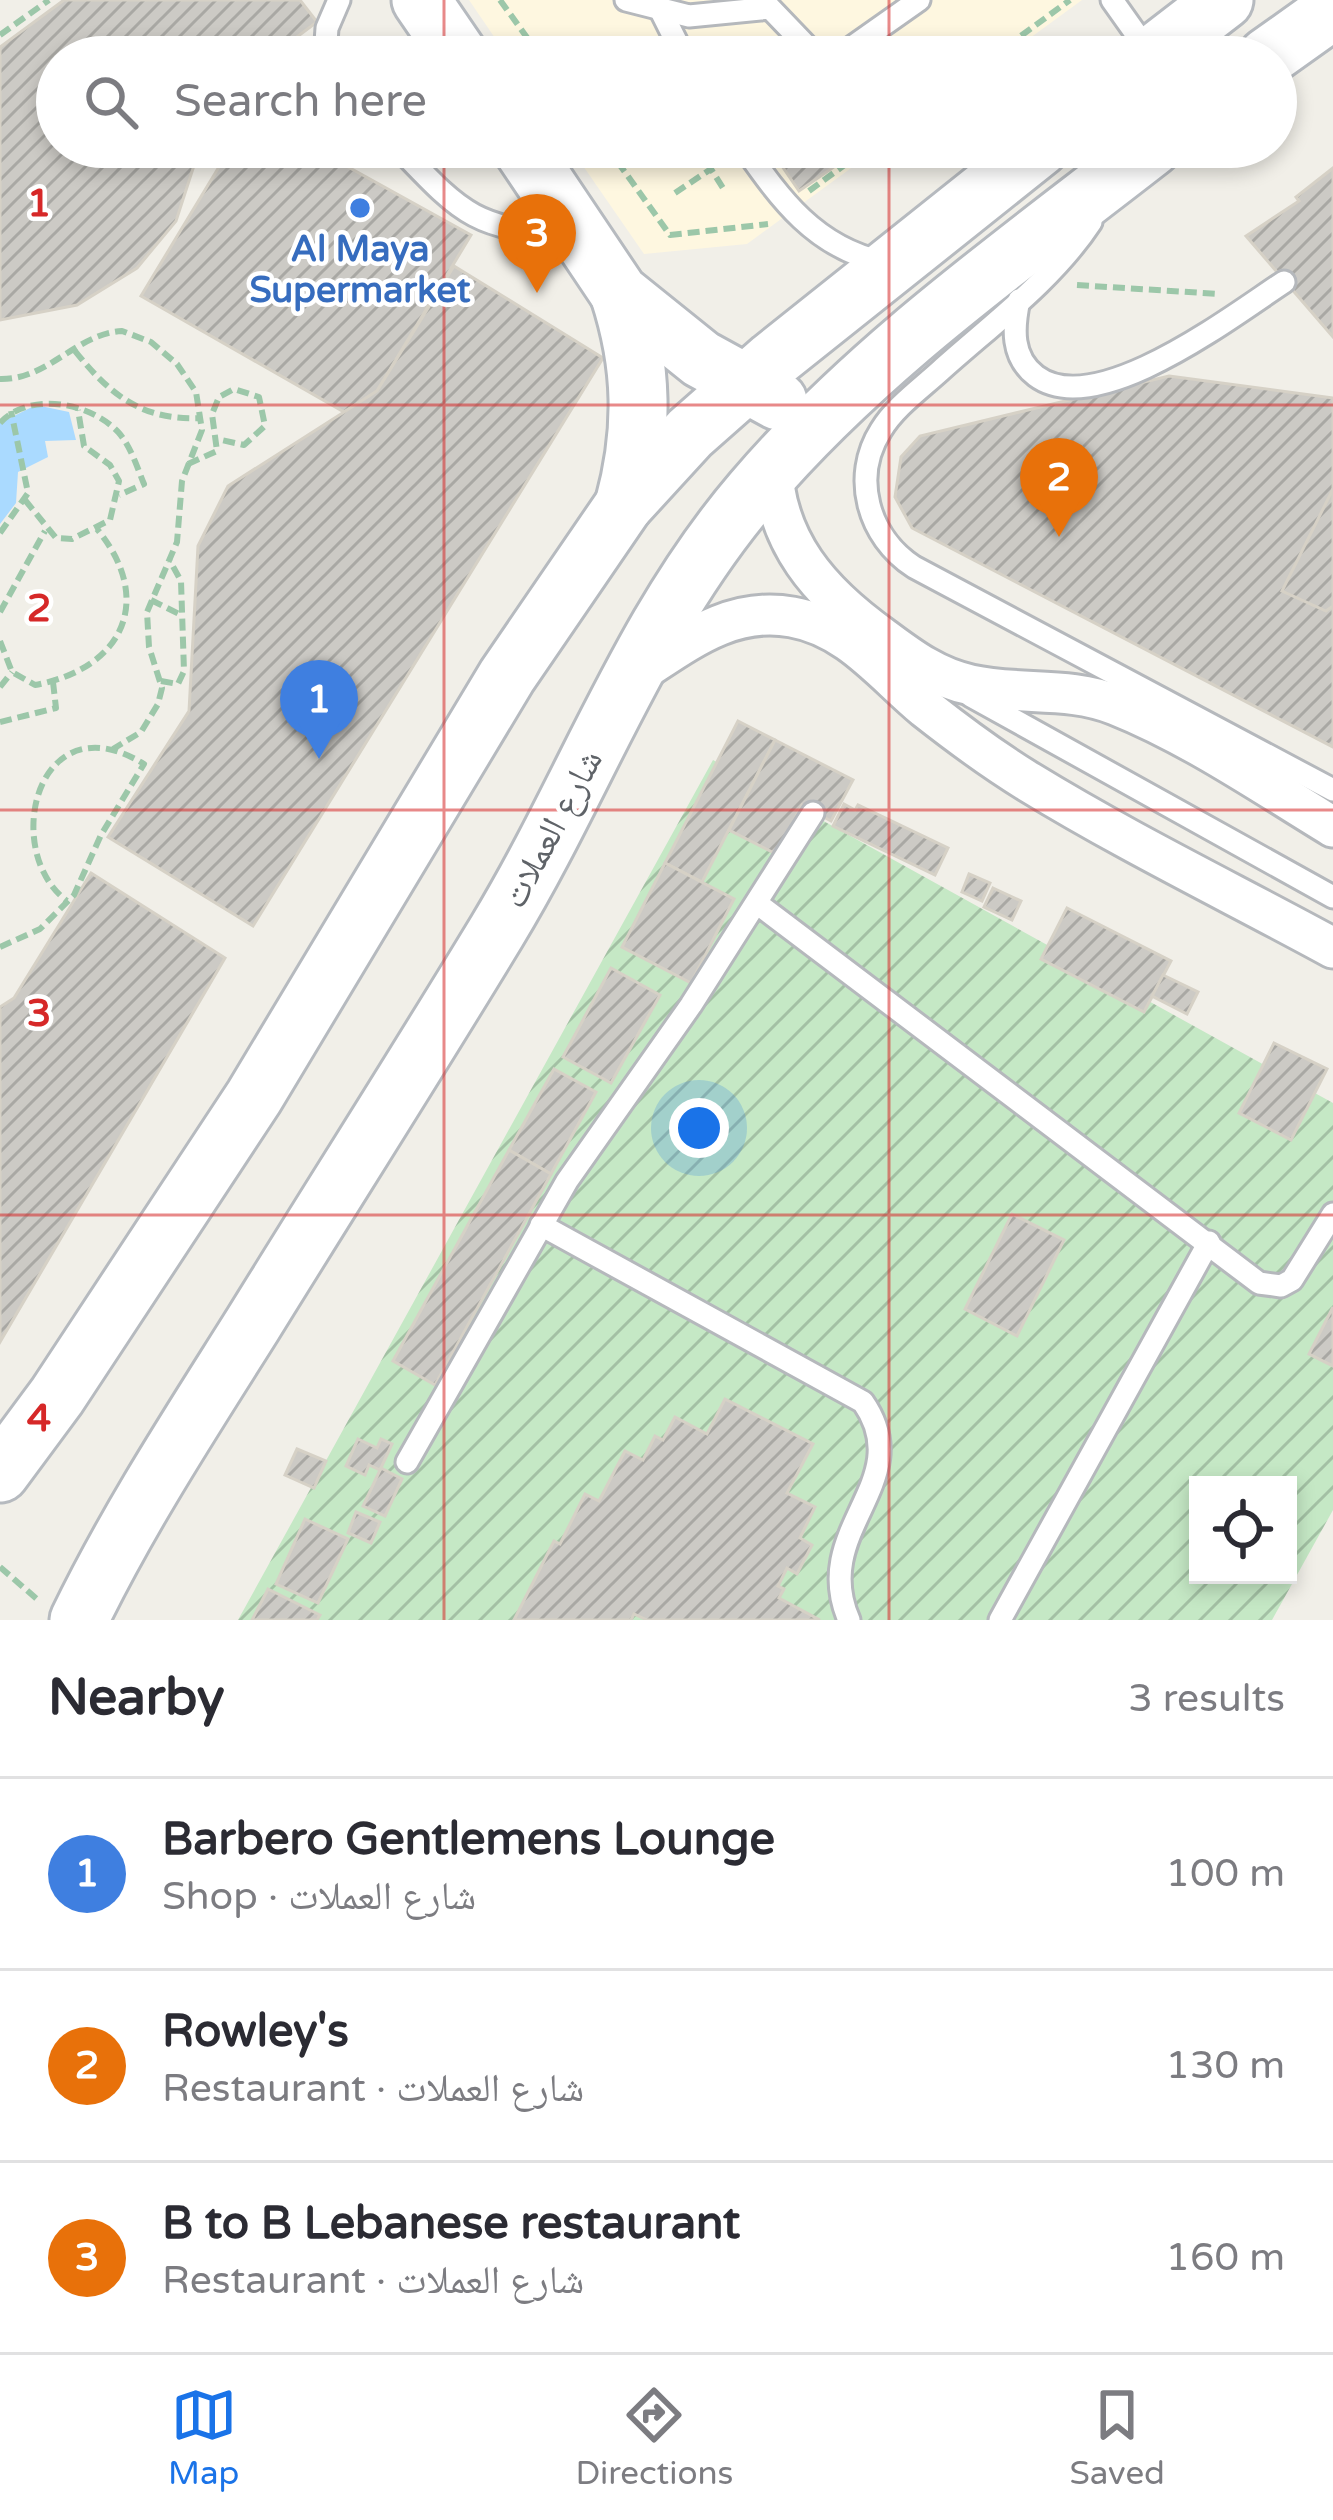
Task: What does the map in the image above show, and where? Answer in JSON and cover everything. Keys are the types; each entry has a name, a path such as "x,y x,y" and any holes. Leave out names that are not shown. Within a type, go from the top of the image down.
{"street":[{"path":"421,0 446,36"},
{"path":"1173,36 1207,5"},
{"path":"534,168 619,293 658,328 761,394 836,405"},
{"path":"2,1472 241,1117 507,676 624,505 690,433 761,394 801,339 1014,168"},
{"name":"شارع العملات","path":"61,1618 120,1542 500,926 567,808 623,683 689,572 772,471 836,405 1125,168"},
{"path":"619,293 631,328 640,398 637,452 624,505"},
{"path":"761,394 772,471 793,547 850,640 945,723 1028,782 1333,948"},
{"path":"623,683 692,637 733,619 773,614 834,617 935,673 975,686 1069,691 1118,706 1333,827"}],"lane":[{"path":"327,36 339,0"},
{"path":"626,0 662,13 716,16 758,6 770,8 797,36"},
{"path":"868,36 920,0"},
{"path":"1112,0 1137,36"},
{"path":"662,13 674,36"},
{"path":"418,168 453,204 483,222 517,231 580,236"},
{"path":"757,168 786,215 825,239 893,265"},
{"path":"1130,168 1087,229 1044,278 892,414 879,432 864,474 882,536 914,567 1333,790"},
{"path":"1019,300 1014,322 1021,358 1032,373 1065,388 1127,377 1284,282"},
{"path":"935,673 1333,897"},
{"path":"407,1462 541,1225 758,904 813,813"},
{"path":"758,904 1259,1283 1281,1286 1299,1271 1333,1214"},
{"path":"541,1225 863,1402 881,1446 875,1479 841,1549 840,1594 849,1620"},
{"path":"1000,1620 1209,1241"}],"path":[{"path":"0,35 49,0"},
{"path":"500,0 527,36"},
{"path":"1021,36 1070,0"},
{"path":"622,168 670,235 786,215 843,168"},
{"path":"675,193 711,169 723,188"},
{"path":"1044,278 1098,287 1187,289 1253,302"},
{"path":"0,379 25,378 108,332 151,342 186,376 202,418 188,464 170,561 152,600 146,630 162,688 151,719 113,749"},
{"path":"75,351 113,394 133,407 155,416 202,418"},
{"path":"188,464 213,456 217,439 212,414 219,397 234,388 259,397 265,426 260,434 244,445 217,439"},
{"path":"0,423 10,411 38,403 78,410 114,428 130,450 144,484 119,495"},
{"path":"25,500 45,530 64,540 110,520 119,495 114,470 84,446 78,410"},
{"path":"0,532 25,500 26,475 10,411"},
{"path":"0,641 3,665 35,686 101,659 119,634 123,577 97,529"},
{"path":"0,611 45,530"},
{"path":"159,677 171,687 183,679 178,614 181,580 170,561"},
{"path":"152,600 178,614"},
{"path":"0,687 12,672"},
{"path":"0,722 56,708 53,682"},
{"path":"0,947 27,938 68,902 145,764 113,749 77,748 43,764"},
{"path":"31,877 68,902"},
{"path":"0,1567 61,1618"}],"shaded area":[{"path":"469,0 1082,0 1033,36 494,36"},
{"path":"585,168 851,168 747,244 644,254"}],"green space":[{"path":"713,760 1333,1103 1333,1510 1297,1575 1297,1476 1189,1476 1189,1584 1292,1584 1272,1620 238,1620"}],"water":[{"path":"36,405 69,412 76,440 45,441 48,457 18,472 16,503 0,524 0,423"}],"building":[{"path":"64,0 300,0 317,22 298,36 36,36 36,168 193,168 176,221 137,268 77,305 0,320 0,47"},
{"path":"218,168 350,168 471,235 377,391 344,412 141,296"},
{"path":"783,168 832,168 799,191"},
{"path":"1333,168 1333,337 1246,236 1299,201 1296,197"},
{"path":"454,266 603,358 253,926 108,837 189,711 198,546 228,486 377,391"},
{"path":"1169,376 1333,398 1333,747 912,528 895,497 901,457 920,436"},
{"path":"1333,489 1333,606 1326,611 1282,591"},
{"path":"738,721 775,740 702,882 665,863"},
{"path":"775,740 853,780 831,821 802,805 776,854 729,830"},
{"path":"844,804 855,810 858,805 948,848 935,875 833,826"},
{"path":"665,863 734,899 691,983 622,947"},
{"path":"91,873 225,958 0,1342 0,1007 14,998"},
{"path":"969,874 990,883 982,901 962,892"},
{"path":"993,888 1021,901 1012,920 984,907"},
{"path":"1067,908 1171,961 1144,1012 1041,959"},
{"path":"611,968 660,995 611,1083 563,1057"},
{"path":"1163,975 1198,992 1187,1014 1152,996"},
{"path":"1274,1043 1327,1069 1291,1140 1239,1113"},
{"path":"554,1069 596,1092 551,1174 509,1150"},
{"path":"509,1150 551,1174 435,1385 393,1361"},
{"path":"1012,1214 1064,1240 1017,1336 965,1309"},
{"path":"1333,1307 1333,1366 1309,1354"},
{"path":"725,1399 813,1444 787,1493 815,1507 800,1538 812,1545 797,1574 787,1568 778,1586 784,1589 779,1598 820,1620 647,1620 634,1614 631,1620 514,1620 554,1541 560,1544 585,1494 599,1501 625,1451 643,1460 655,1436 663,1440 675,1417 707,1434"},
{"path":"358,1439 377,1448 381,1439 392,1444 380,1470 369,1465 365,1475 346,1466"},
{"path":"297,1449 326,1461 314,1488 285,1475"},
{"path":"381,1468 402,1479 385,1516 363,1506"},
{"path":"356,1512 380,1522 371,1543 348,1533"},
{"path":"305,1519 348,1539 318,1603 276,1584"},
{"path":"268,1589 320,1615 317,1620 252,1620"}],"place":[{"name":"Al Maya Supermarket","path":"360,208"},
{"name":"B to B Lebanese restaurant","path":"537,293"},
{"name":"Rowley's","path":"1059,537"},
{"name":"Barbero Gentlemens Lounge","path":"319,759"}]}
